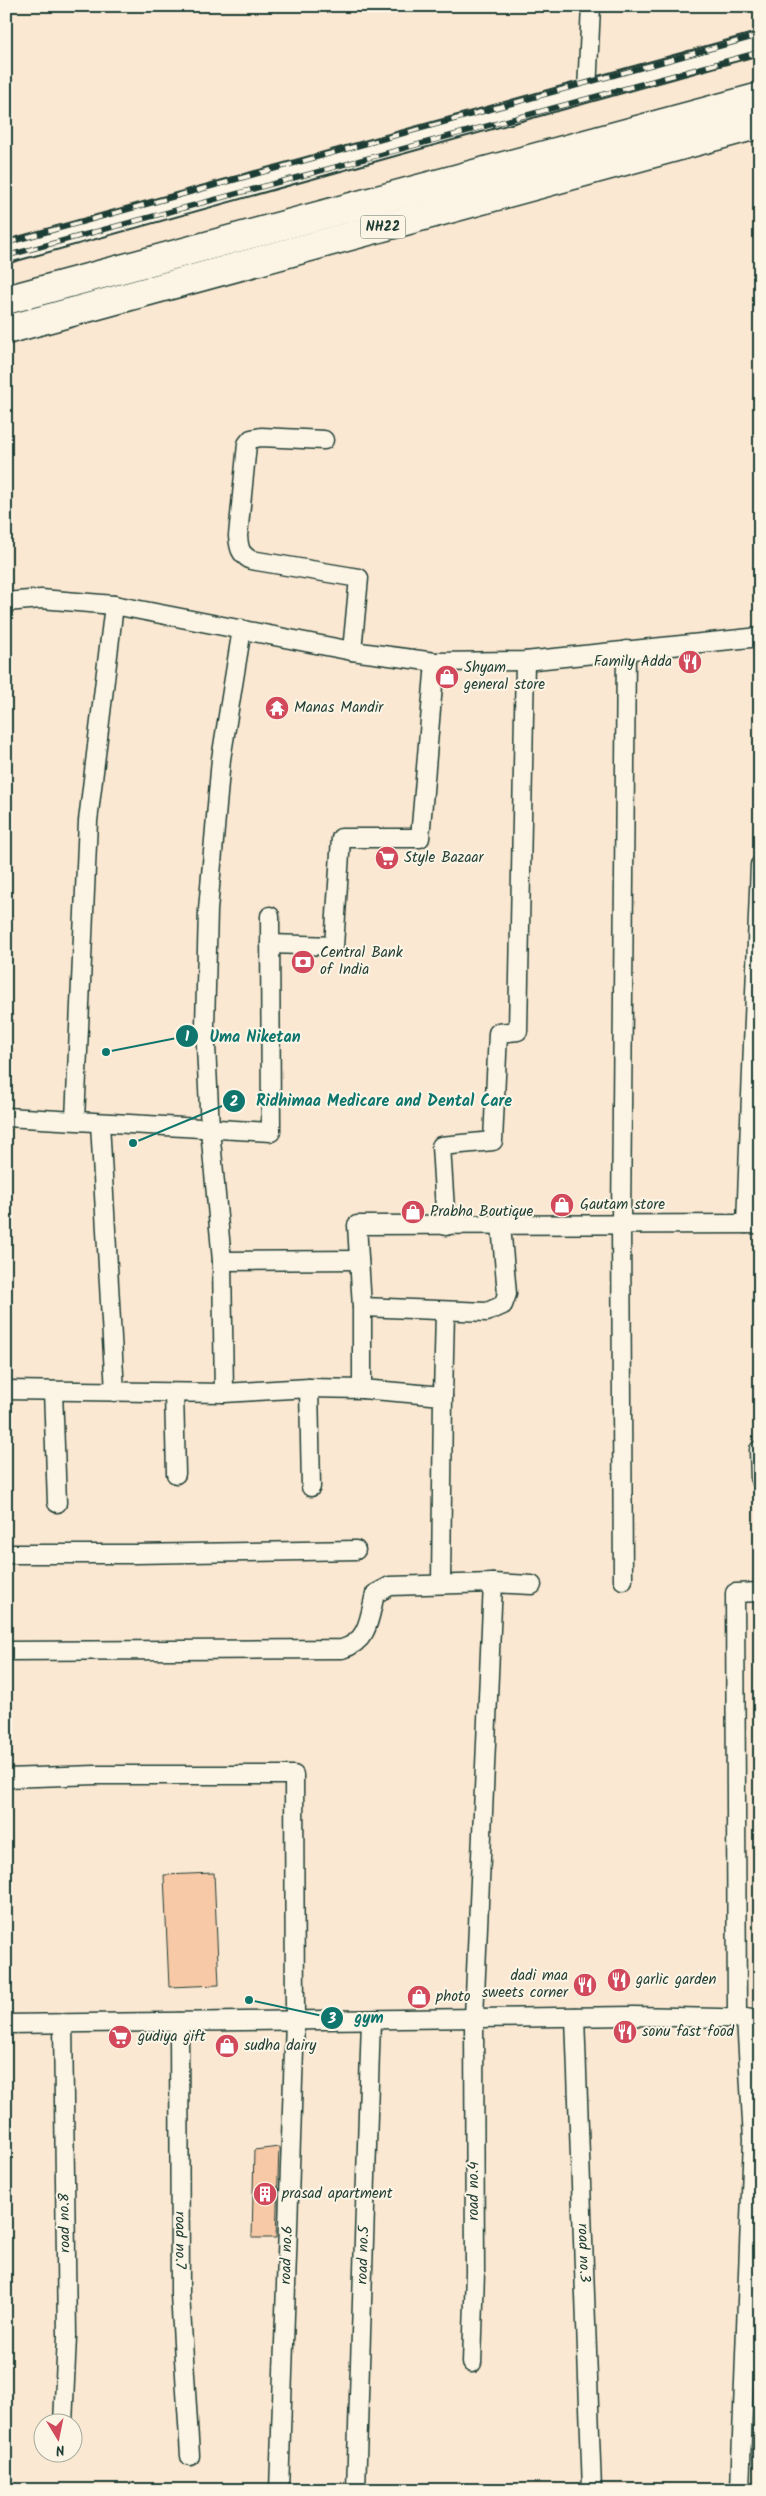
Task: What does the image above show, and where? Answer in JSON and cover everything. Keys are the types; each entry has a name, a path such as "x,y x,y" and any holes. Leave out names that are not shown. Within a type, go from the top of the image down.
{"highway":[{"name":"NH22","path":"6,300 760,97"},
{"name":"NH22","path":"6,330 760,124"}],"street":[{"path":"587,91 591,6"},
{"path":"6,252 760,43"},
{"path":"324,440 261,437 252,439 247,444 239,526 239,547 243,556 251,560 360,578 352,651"},
{"path":"6,602 41,599 114,604 352,651 435,662 525,661 760,637"},
{"path":"75,1120 88,821 114,604"},
{"path":"224,1393 222,1262 210,1129 205,1025 208,910 221,759 242,629"},
{"path":"623,1580 621,1224 626,650"},
{"path":"446,1226 441,1146 493,1141 498,1033 518,1031 525,661"},
{"path":"270,944 334,946 341,838 420,838 435,662"},
{"path":"362,1389 362,1307 357,1226 753,1224 760,865"},
{"path":"6,1117 271,1132 270,916"},
{"path":"100,1122 115,1392"},
{"path":"362,1307 445,1312 487,1312 503,1305 507,1294 501,1225"},
{"path":"222,1262 359,1260"},
{"path":"441,1584 445,1312"},
{"path":"6,1390 224,1393 309,1388 362,1389 443,1396"},
{"path":"309,1388 311,1487"},
{"path":"54,1392 57,1504"},
{"path":"174,1393 176,1474"},
{"path":"759,1450 760,1479"},
{"path":"6,1554 356,1550"},
{"path":"6,1651 342,1649 355,1645 364,1634 375,1594 390,1586 493,1583 532,1584"},
{"name":"road no.4","path":"472,2363 475,2272 474,2018 493,1583"},
{"path":"740,2490 753,2139 735,1593 760,1592"},
{"name":"road no.6","path":"6,1778 96,1775 294,1775 295,2020 279,2490"},
{"path":"6,2024 575,2017 748,2018"},
{"name":"road no.3","path":"575,2017 592,2490"},
{"name":"road no.5","path":"356,2490 371,2020"},
{"name":"road no.7","path":"179,2022 180,2294 190,2456"},
{"name":"road no.8","path":"63,2023 67,2336 63,2414"}],"building":[{"path":"214,1873 219,1985 169,1987 164,1875"},
{"name":"prasad apartment","path":"279,2147 276,2238 252,2238 254,2150"}],"railway":[{"path":"6,243 760,35"},
{"path":"6,256 760,52"}],"place":[{"name":"Family Adda","path":"690,662"},
{"name":"Shyam general store","path":"447,677"},
{"name":"Manas Mandir","path":"277,708"},
{"name":"Style Bazaar","path":"387,858"},
{"name":"Central Bank of India","path":"303,962"},
{"name":"Uma Niketan","path":"106,1052"},
{"name":"Ridhimaa Medicare and Dental Care","path":"133,1143"},
{"name":"Gautam store","path":"562,1205"},
{"name":"Prabha Boutique","path":"413,1212"},
{"name":"garlic garden","path":"619,1980"},
{"name":"dadi maa sweets corner","path":"585,1985"},
{"name":"photo","path":"419,1997"},
{"name":"gym","path":"249,2000"},
{"name":"sonu fast food","path":"625,2032"},
{"name":"gudiya gift","path":"120,2037"},
{"name":"sudha dairy","path":"227,2046"},
{"name":"prasad apartment","path":"265,2194"}]}
